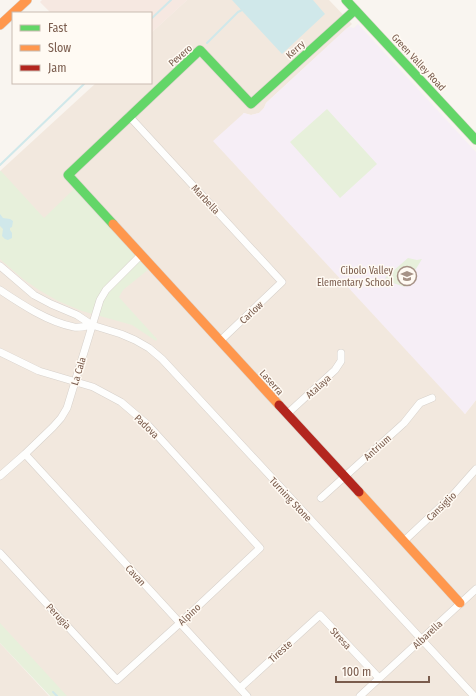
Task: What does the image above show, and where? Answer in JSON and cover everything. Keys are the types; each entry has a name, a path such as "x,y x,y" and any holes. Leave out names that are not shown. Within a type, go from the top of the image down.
{"street":[{"path":"14,12 27,0"},
{"name":"Green Valley Road","path":"346,0 476,140"},
{"name":"Kerry","path":"251,104 355,10"},
{"path":"0,25 12,14"},
{"name":"Pevero","path":"68,175 200,50 251,104"},
{"name":"Marbella","path":"129,116 282,282"},
{"name":"Laserra","path":"68,175 460,603"},
{"name":"La Cala","path":"0,476 25,454 61,418 67,408 100,300 106,290 141,255"},
{"name":"Turning Stone","path":"0,266 34,295 77,315 92,325 135,340 149,348 162,359 474,696"},
{"name":"Carlow","path":"220,342 282,282"},
{"name":"Turning Stone","path":"0,290 18,302 52,320 75,327 92,325"},
{"name":"Padova","path":"0,352 39,371 75,381 121,402 148,425 260,548"},
{"name":"Atalaya","path":"287,414 335,370 341,361 341,353"},
{"name":"Antrium","path":"321,498 404,423 420,403 432,398"},
{"name":"Cavan","path":"25,454 247,696"},
{"name":"Cansiglio","path":"404,541 453,495 476,469"},
{"name":"Alpino","path":"117,680 260,548"},
{"name":"Perugia","path":"0,553 117,680"},
{"name":"Albarella","path":"360,696 476,589"},
{"name":"Stresa","path":"320,615 379,678"},
{"name":"Tireste","path":"240,688 320,615"}],"shaded area":[{"path":"42,0 187,0 152,32 152,12 50,12 40,2"},
{"path":"187,0 329,0 352,24 266,103 264,108 259,113 251,115 243,113 465,414 476,400 476,696 61,696 0,628 0,171 95,84 152,84 152,32"},
{"name":"Cibolo Valley Elementary School","path":"358,24 476,152 476,400 465,414 213,141 244,113 251,115 259,113 264,108 266,103 347,28 354,28"},
{"path":"0,643 49,696 0,696"}],"green space":[{"path":"327,109 377,164 340,198 290,142"},
{"path":"0,171 44,218 74,189 149,269 123,290 119,297 157,339 156,341 132,325 82,311 58,301 23,279 0,259"},
{"path":"408,258 417,260 422,259 405,287 393,283 385,278"},
{"path":"0,623 67,696 50,696 0,643"}],"water":[{"path":"232,0 313,0 325,14 282,54"},
{"path":"0,214 3,218 13,221 12,227 10,228 12,238 8,240 2,236 3,229 0,226"}],"waterway":[{"path":"152,18 171,0"},
{"path":"207,43 238,12 244,9"},
{"path":"0,165 84,84"},
{"path":"53,692 57,696"}],"traffic: fast":[{"path":"346,0 476,140"},
{"path":"113,224 68,175 200,50 251,104 355,10"}],"traffic: slow":[{"path":"14,12 27,0"},
{"path":"0,25 12,14"},
{"path":"113,224 279,405"},
{"path":"359,492 460,603"}],"traffic: jam":[{"path":"279,405 359,492"}],"place":[{"name":"Cibolo Valley Elementary School","path":"407,276"}]}
